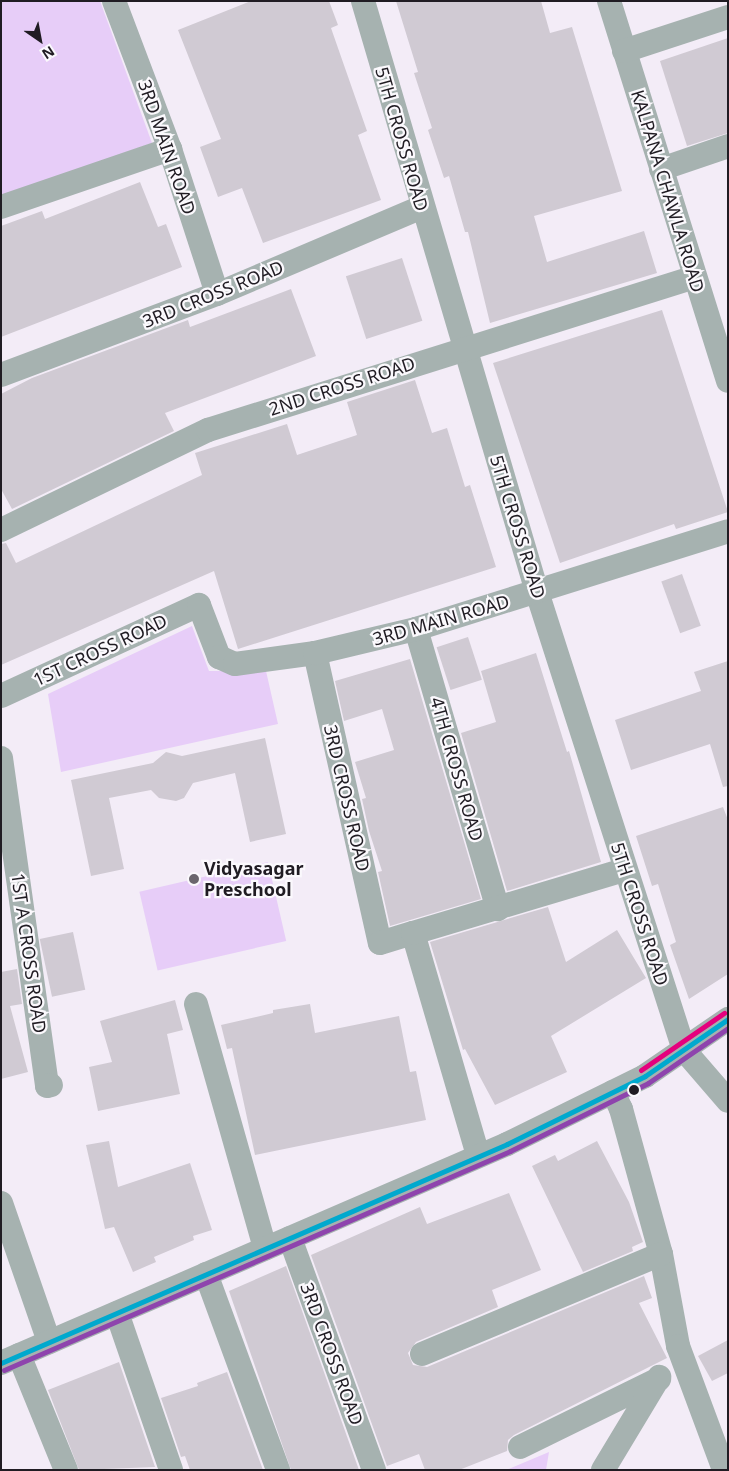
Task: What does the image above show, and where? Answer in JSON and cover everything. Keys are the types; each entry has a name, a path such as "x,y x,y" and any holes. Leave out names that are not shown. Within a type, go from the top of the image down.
{"street":[{"name":"3RD MAIN ROAD","path":"114,1 170,149 217,294"},
{"name":"5TH CROSS ROAD","path":"363,1 422,207 537,592 684,1050"},
{"name":"KALPANA CHAWLA ROAD","path":"609,1 695,277 719,324 728,381"},
{"path":"624,52 728,17"},
{"path":"661,169 728,146"},
{"path":"1,207 170,149"},
{"name":"3RD CROSS ROAD","path":"1,375 217,294 422,207"},
{"name":"2ND CROSS ROAD","path":"1,530 208,430 464,347 695,277"},
{"name":"3RD MAIN ROAD","path":"235,664 315,654 416,629 728,531"},
{"name":"1ST CROSS ROAD","path":"1,696 199,605 219,657 235,664"},
{"name":"4TH CROSS ROAD","path":"416,629 498,909"},
{"name":"3RD CROSS ROAD","path":"315,654 380,943 413,933"},
{"name":"1ST A CROSS ROAD","path":"1,758 48,1086 51,1085"},
{"path":"478,1156 413,933 625,870"},
{"path":"196,1004 265,1248"},
{"path":"66,1470 10,1359 478,1156 613,1092 684,1050 728,1019"},
{"path":"684,1050 728,1100"},
{"path":"613,1092 621,1109 661,1254 678,1346 724,1470"},
{"path":"1,1203 50,1342"},
{"name":"3RD CROSS ROAD","path":"290,1238 374,1470"},
{"path":"422,1354 661,1254"},
{"path":"206,1274 278,1470"},
{"path":"117,1313 171,1470"},
{"path":"603,1470 678,1346"},
{"path":"520,1448 659,1379"}],"shaded area":[{"path":"1,1 100,1 152,143 1,197"},
{"path":"192,626 209,671 266,671 278,724 61,772 48,694"},
{"path":"268,862 286,941 158,971 139,892"},
{"path":"549,1452 546,1470 506,1470"}],"building":[{"path":"251,1 329,1 338,25 331,28 367,131 358,135 381,200 263,243 242,188 218,197 200,147 221,139 178,30"},
{"path":"396,1 541,1 550,33 572,27 622,191 534,216 547,262 644,231 657,273 490,323 468,232 465,232 449,176 444,178 428,130 432,128 414,73 418,72"},
{"path":"728,38 728,133 687,146 660,61"},
{"path":"140,182 158,227 166,224 182,267 1,337 1,226 42,211 45,219"},
{"path":"402,258 422,321 366,339 346,276"},
{"path":"291,289 316,356 165,413 174,431 12,509 1,489 1,394 32,378 188,320 190,327"},
{"path":"662,310 728,512 676,529 674,524 560,563 493,363"},
{"path":"415,380 432,433 447,428 465,487 470,485 496,567 238,649 214,571 1,665 1,544 6,543 16,563 202,475 195,453 287,424 297,455 357,435 347,402"},
{"path":"682,574 701,626 680,633 661,582"},
{"path":"468,637 482,680 451,690 437,647"},
{"path":"536,653 567,752 569,751 601,862 507,891 461,733 496,722 481,671"},
{"path":"410,659 481,899 390,926 378,872 382,871 369,831 362,799 366,798 355,762 394,750 382,709 344,721 335,681"},
{"path":"728,661 728,786 723,787 710,744 631,770 615,720 701,691 694,672"},
{"path":"265,738 286,834 250,842 235,773 193,783 184,798 176,801 159,798 151,790 109,798 124,869 91,876 71,780 153,763 166,752 182,756"},
{"path":"723,807 728,820 728,974 689,999 670,945 676,942 658,884 652,886 636,836"},
{"path":"548,907 566,962 617,930 646,978 551,1036 567,1072 495,1105 465,1049 463,1050 430,942"},
{"path":"73,932 85,990 52,997 40,939"},
{"path":"17,969 22,1004 10,1006 28,1072 1,1079 1,972"},
{"path":"175,1000 183,1030 167,1034 180,1094 98,1111 89,1067 112,1062 100,1021"},
{"path":"310,1004 315,1033 399,1016 410,1072 416,1071 426,1120 255,1155 232,1048 227,1049 221,1025 273,1013 273,1010"},
{"path":"109,1141 118,1187 190,1163 212,1230 193,1236 194,1240 154,1257 156,1262 133,1272 114,1227 105,1229 86,1145"},
{"path":"597,1141 629,1202 643,1242 632,1247 633,1251 583,1272 532,1166 555,1155 558,1161"},
{"path":"509,1193 541,1270 492,1290 498,1307 416,1342 408,1353 413,1365 427,1367 644,1276 652,1298 639,1303 667,1358 514,1435 508,1440 507,1451 459,1470 425,1470 419,1454 387,1466 311,1255 420,1207 427,1224"},
{"path":"286,1266 359,1470 291,1470 229,1291"},
{"path":"728,1340 728,1373 712,1381 698,1356"},
{"path":"119,1362 155,1467 79,1470 48,1390"},
{"path":"227,1372 263,1470 190,1470 185,1456 181,1457 161,1398 198,1386 197,1383"}],"transit line":[{"path":"641,1070 724,1013"},
{"path":"1,1363 507,1144 645,1076 728,1019"},
{"path":"4,1370 510,1151 648,1083 728,1028"}],"place":[{"name":"Vidyasagar Preschool","path":"194,879"}]}
